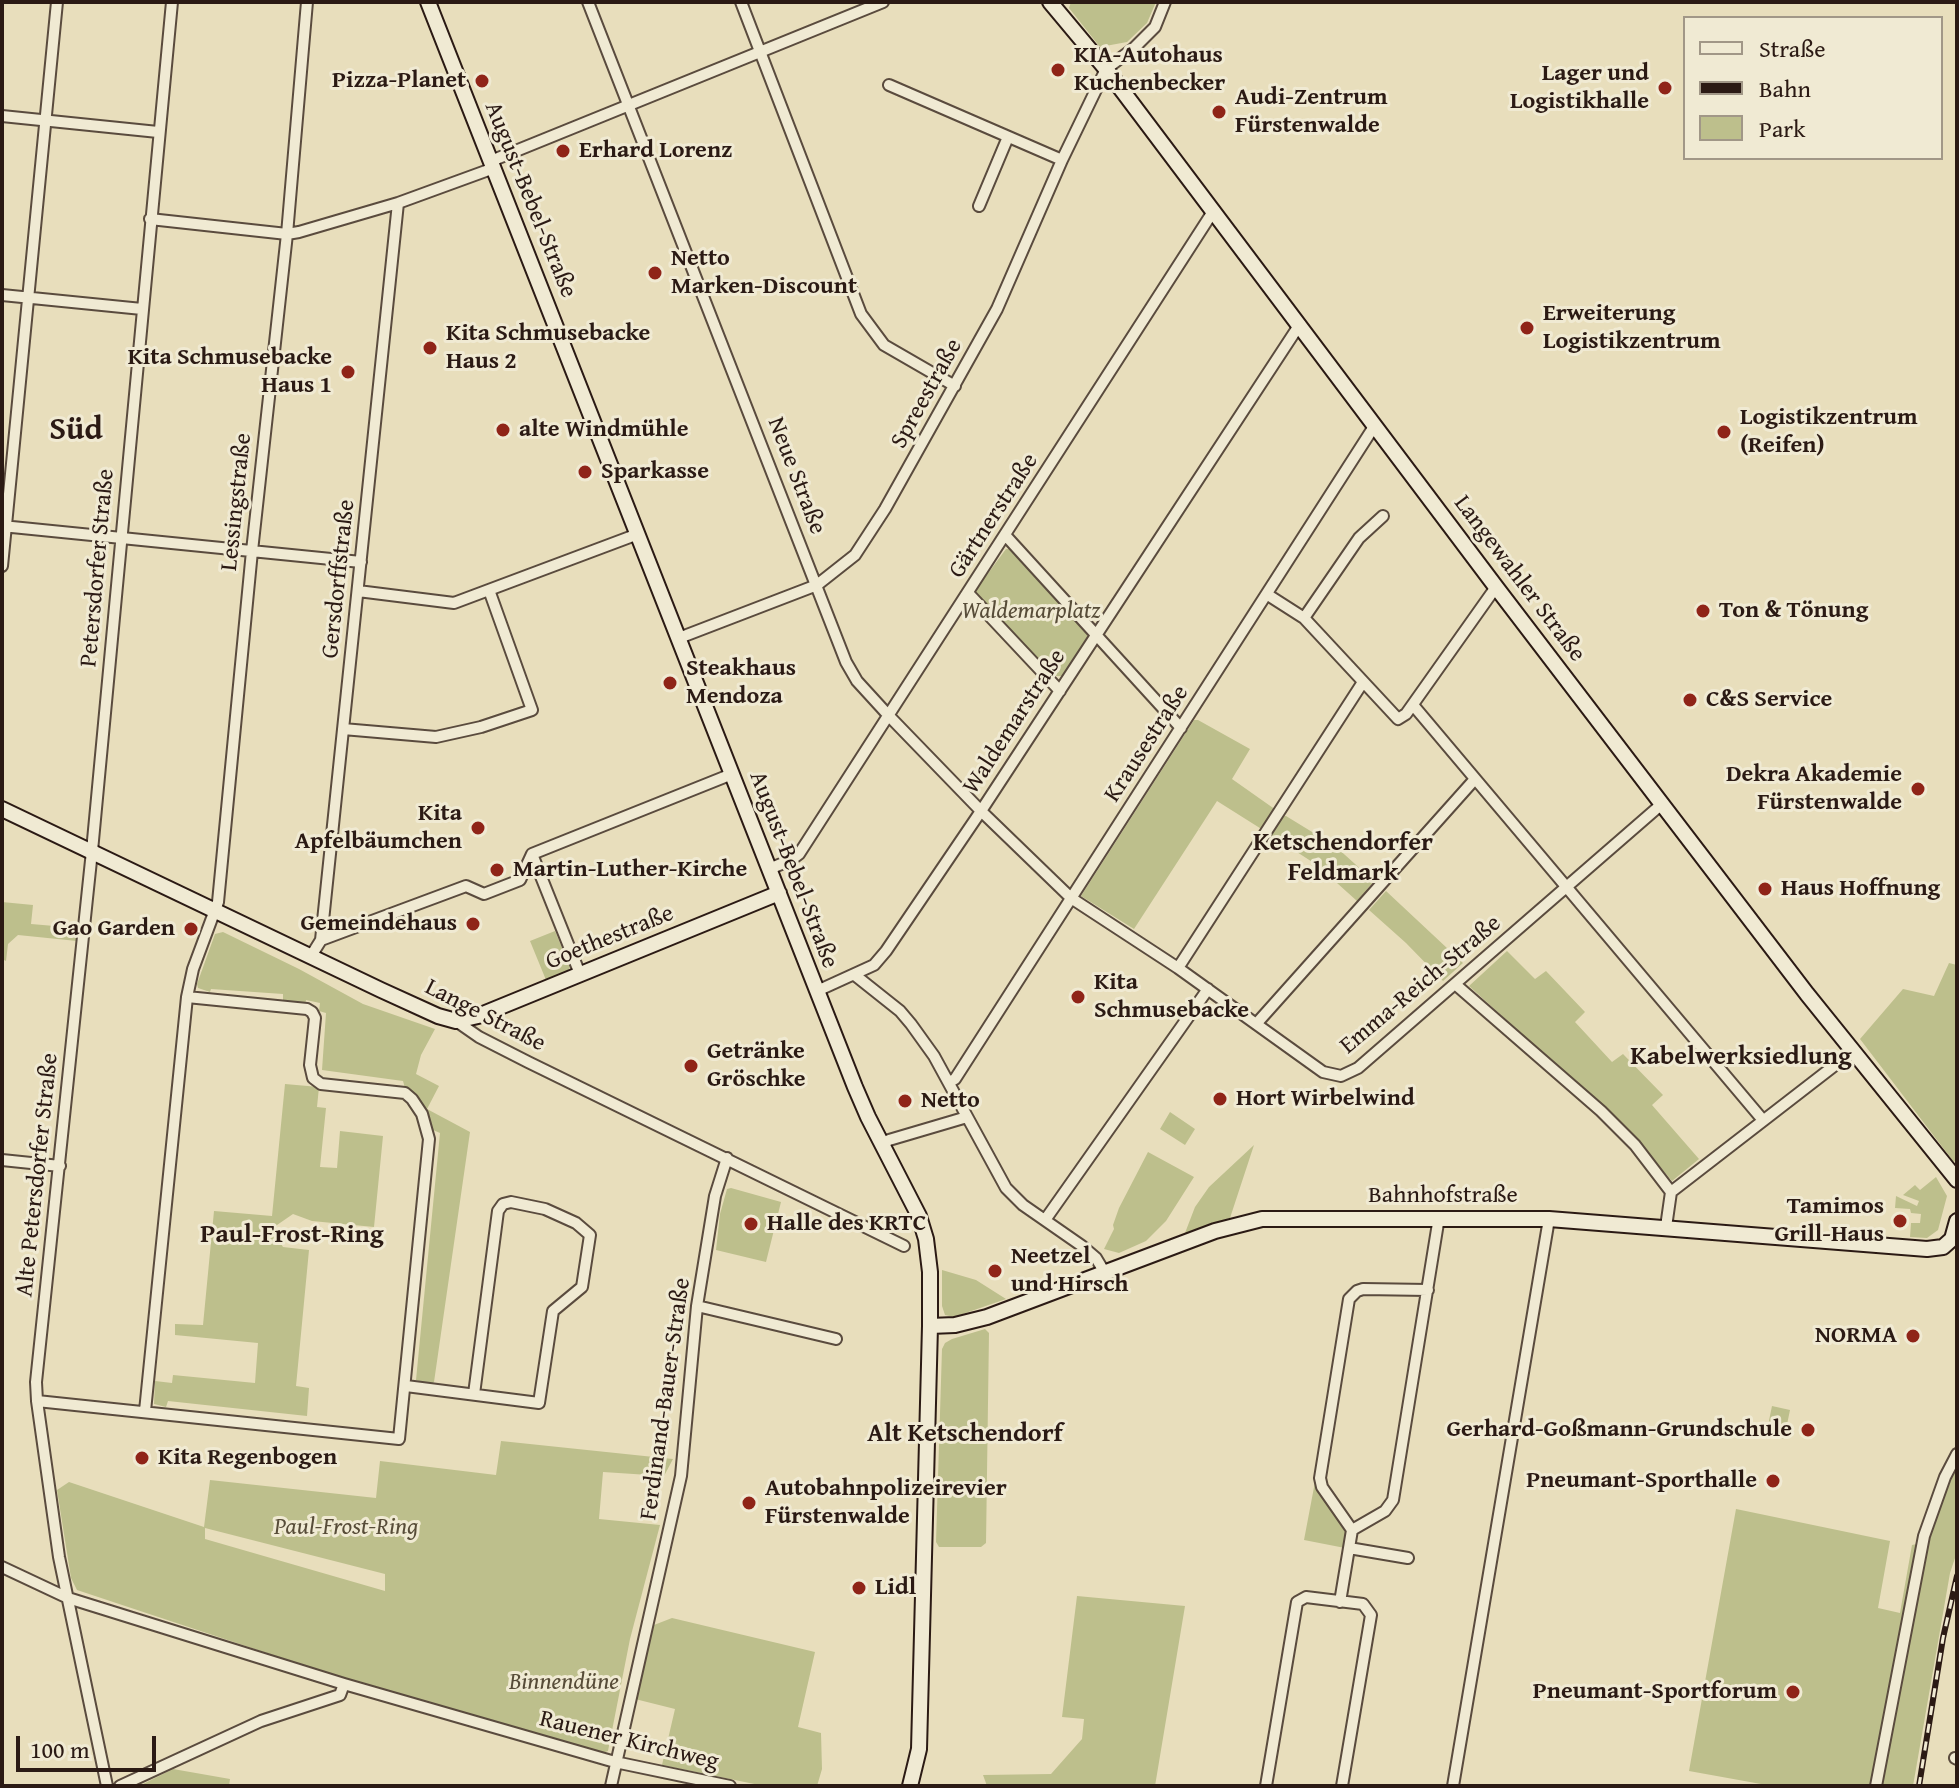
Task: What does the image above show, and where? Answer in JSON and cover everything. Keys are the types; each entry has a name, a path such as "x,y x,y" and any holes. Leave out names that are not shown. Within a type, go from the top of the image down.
{"street":[{"path":"2,566 57,2"},
{"name":"Petersdorfer Straße","path":"92,851 172,2"},
{"name":"Lessingstraße","path":"216,911 287,234 307,2"},
{"name":"August-Bebel-Straße","path":"428,2 817,991 881,1145 923,1228 930,1272 930,1326 919,1749 910,1786"},
{"name":"Neue Straße","path":"588,2 846,662 857,681 889,716 1071,898"},
{"path":"741,2 861,314 884,345 955,386"},
{"path":"150,219 287,234 398,203 883,2"},
{"name":"Langewahler Straße","path":"1050,2 1106,69 1214,210 1496,587 1852,1052 1957,1180"},
{"path":"1106,69 1155,27 1165,2"},
{"name":"Spreestraße","path":"679,638 817,585 855,555 885,509 997,309 1062,160 1106,69"},
{"path":"889,85 1062,160"},
{"path":"2,116 158,132"},
{"path":"979,206 1008,137"},
{"name":"Gersdorffstraße","path":"311,956 321,940 398,203"},
{"name":"Gärtnerstraße","path":"769,869 799,854 1214,210"},
{"path":"2,295 142,309"},
{"name":"Waldemarstraße","path":"817,991 856,976 874,965 886,951 1300,324"},
{"name":"Krausestraße","path":"949,1082 955,1079 1375,425"},
{"path":"1304,618 1359,538 1383,516"},
{"path":"4,526 361,562"},
{"path":"358,591 454,603 638,534"},
{"path":"1006,536 1181,728"},
{"path":"1268,595 1304,618 1398,719 1413,705 1496,587"},
{"path":"343,729 436,737 481,727 532,710 489,590"},
{"path":"968,593 1060,691"},
{"path":"1178,968 1363,682"},
{"path":"1413,705 1762,1119"},
{"path":"321,940 466,886 484,894 520,880 532,854 732,774"},
{"path":"1257,1023 1475,779"},
{"name":"Emma-Reich-Straße","path":"1071,898 1178,968 1323,1072 1341,1076 1358,1068 1663,803"},
{"name":"Lange Straße","path":"2,809 438,1016 456,1021 479,1037 528,1062 904,1246"},
{"name":"Alte Petersdorfer Straße","path":"92,851 36,1382 59,1557 107,1786"},
{"path":"532,854 580,974"},
{"name":"Goethestraße","path":"456,1021 478,1016 779,893"},
{"path":"145,1411 187,997 193,969 216,911"},
{"path":"856,976 905,1017 949,1082 1006,1188 1023,1205 1089,1252 1105,1273"},
{"path":"1455,984 1601,1111 1635,1145 1671,1192"},
{"path":"1045,1220 1208,989"},
{"path":"37,1401 399,1439 429,1139 422,1114 405,1093 321,1084 313,1078 310,1065 315,1018 307,1009 187,997"},
{"path":"1666,1227 1671,1192 1852,1052"},
{"path":"881,1145 967,1117"},
{"name":"Ferdinand-Bauer-Straße","path":"611,1786 681,1476 697,1306 715,1196 727,1158"},
{"path":"2,1160 60,1166"},
{"path":"406,1386 539,1403 553,1311 582,1287 590,1235 576,1223 545,1209 514,1203 503,1204 498,1211 474,1394"},
{"path":"1352,1530 1385,1511 1393,1500 1439,1217"},
{"name":"Bahnhofstraße","path":"930,1326 955,1325 987,1317 1215,1231 1262,1219 1549,1219 1927,1249 1943,1247 1954,1241 1957,1221"},
{"path":"1453,1786 1549,1219"},
{"path":"1340,1602 1352,1530 1322,1487 1320,1478 1349,1299 1363,1289 1428,1290"},
{"path":"697,1306 836,1339"},
{"path":"1876,1786 1924,1536 1945,1477 1957,1454"},
{"path":"1349,1548 1408,1558"},
{"name":"Rauener Kirchweg","path":"2,1567 68,1598 344,1684 615,1762 730,1786"},
{"path":"1266,1786 1297,1602 1306,1597 1363,1604 1371,1615 1342,1786"},
{"path":"120,1786 261,1721 340,1695 344,1684"}],"green space":[{"path":"1071,2 1156,2 1147,23 1127,42 1100,47 1069,8"},
{"name":"Waldemarplatz","path":"1006,549 1010,549 1089,637 1064,676 1053,676 975,591"},
{"path":"1194,720 1250,749 1232,779 1276,810 1263,830 1217,801 1134,929 1081,896"},
{"path":"1280,816 1286,816 1335,846 1374,881 1357,901 1317,865 1272,836 1270,832"},
{"path":"1386,891 1463,963 1443,981 1369,910"},
{"path":"2,902 33,905 31,924 78,928 77,941 18,935 8,944 6,961 2,959"},
{"path":"555,931 570,967 568,971 546,980 530,941"},
{"path":"223,932 363,1004 435,1029 421,1055 416,1074 439,1086 427,1109 470,1132 434,1382 430,1385 416,1380 440,1133 433,1130 423,1107 414,1094 405,1088 403,1081 322,1070 326,1013 319,1011 320,1003 306,1000 305,1006 283,1002 283,994 211,989 210,992 198,988 215,934"},
{"path":"1507,951 1535,979 1546,971 1585,1012 1575,1022 1612,1062 1623,1054 1663,1095 1652,1105 1699,1159 1672,1181 1608,1112 1469,986"},
{"path":"1949,963 1957,965 1957,1162 1953,1161 1860,1039 1903,989 1934,996"},
{"path":"285,1084 319,1087 317,1107 326,1108 320,1167 337,1168 340,1131 383,1136 374,1227 312,1221 293,1214 277,1225 276,1236 283,1247 309,1250 296,1386 309,1388 307,1416 168,1401 166,1407 154,1404 155,1381 172,1383 173,1375 255,1383 258,1343 175,1335 175,1324 203,1325 214,1211 272,1216"},
{"path":"1170,1112 1195,1129 1185,1145 1160,1129"},
{"path":"1254,1145 1230,1218 1185,1233 1195,1207 1209,1187"},
{"path":"1148,1152 1194,1177 1166,1221 1146,1241 1119,1253 1104,1249 1114,1229 1119,1208"},
{"path":"1936,1177 1947,1196 1938,1230 1927,1238 1910,1237 1911,1223 1920,1223 1921,1214 1895,1208 1896,1196 1917,1206 1919,1201 1903,1195 1915,1185 1920,1190"},
{"path":"727,1189 781,1202 766,1262 716,1250 720,1214"},
{"path":"942,1270 976,1280 1006,1299 954,1317 945,1315"},
{"path":"985,1329 989,1333 986,1543 981,1547 939,1547 936,1542 942,1349 952,1339"},
{"path":"1772,1406 1790,1410 1784,1439 1766,1435"},
{"name":"Binnendüne","path":"501,1441 673,1459 664,1476 603,1472 599,1519 660,1525 630,1639 608,1751 603,1753 327,1673 77,1590 71,1578 57,1490 69,1482 204,1527 210,1480 376,1498 380,1461 496,1475","holes":["205,1528 385,1574 385,1591 205,1539"]},
{"name":"Pneumant-Sportforum","path":"1957,1464 1957,1552 1950,1573 1913,1786 1772,1786 1689,1771 1736,1509 1890,1541 1878,1608 1900,1613 1912,1545 1927,1542"},
{"path":"1315,1482 1346,1533 1345,1548 1304,1540"},
{"path":"1077,1596 1185,1606 1155,1786 987,1786 983,1775 1051,1774 1082,1739 1084,1719 1062,1717"},
{"path":"672,1618 815,1652 798,1727 821,1733 822,1769 817,1786 764,1786 662,1765 675,1709 635,1699 654,1625"},
{"path":"173,1769 230,1779 229,1786 139,1786"}],"railway":[{"path":"1919,1786 1943,1638 1957,1576"}],"place":[{"name":"KIA-Autohaus Kuchenbecker","path":"1058,70"},
{"name":"Pizza-Planet","path":"482,81"},
{"name":"Lager und Logistikhalle","path":"1665,88"},
{"name":"Audi-Zentrum Fürstenwalde","path":"1219,112"},
{"name":"Erhard Lorenz","path":"563,151"},
{"name":"Netto Marken-Discount","path":"655,273"},
{"name":"Erweiterung Logistikzentrum","path":"1527,328"},
{"name":"Kita Schmusebacke Haus 2","path":"430,348"},
{"name":"Kita Schmusebacke Haus 1","path":"348,372"},
{"name":"alte Windmühle","path":"503,430"},
{"name":"Logistikzentrum (Reifen)","path":"1724,432"},
{"name":"Sparkasse","path":"585,472"},
{"name":"Ton & Tönung","path":"1703,611"},
{"name":"Steakhaus Mendoza","path":"670,683"},
{"name":"C&S Service","path":"1690,700"},
{"name":"Dekra Akademie Fürstenwalde","path":"1918,789"},
{"name":"Kita Apfelbäumchen","path":"478,828"},
{"name":"Martin-Luther-Kirche","path":"497,870"},
{"name":"Haus Hoffnung","path":"1765,889"},
{"name":"Gemeindehaus","path":"473,924"},
{"name":"Gao Garden","path":"191,929"},
{"name":"Kita Schmusebacke","path":"1078,997"},
{"name":"Getränke Gröschke","path":"691,1066"},
{"name":"Hort Wirbelwind","path":"1220,1099"},
{"name":"Netto","path":"905,1101"},
{"name":"Tamimos Grill-Haus","path":"1900,1221"},
{"name":"Halle des KRTC","path":"751,1224"},
{"name":"Neetzel und Hirsch","path":"995,1271"},
{"name":"NORMA","path":"1913,1336"},
{"name":"Gerhard-Goßmann-Grundschule","path":"1808,1430"},
{"name":"Kita Regenbogen","path":"142,1458"},
{"name":"Pneumant-Sporthalle","path":"1773,1481"},
{"name":"Autobahnpolizeirevier Fürstenwalde","path":"749,1503"},
{"name":"Lidl","path":"859,1588"},
{"name":"Pneumant-Sportforum","path":"1793,1692"}],"district":[{"name":"Süd","path":"76,431"},
{"name":"Ketschendorfer Feldmark","path":"1343,858"},
{"name":"Kabelwerksiedlung","path":"1741,1057"},
{"name":"Paul-Frost-Ring","path":"292,1235"},
{"name":"Alt Ketschendorf","path":"965,1434"}]}
